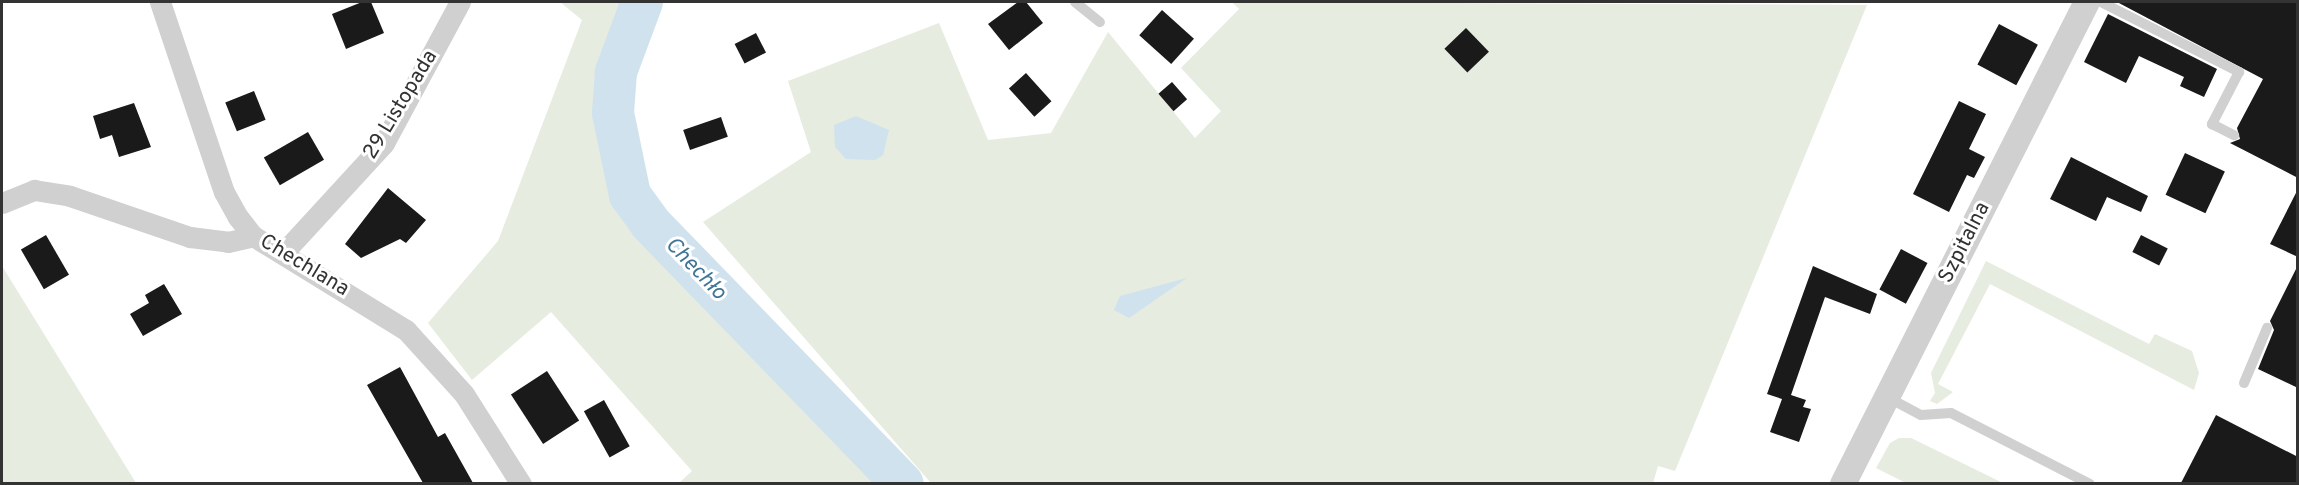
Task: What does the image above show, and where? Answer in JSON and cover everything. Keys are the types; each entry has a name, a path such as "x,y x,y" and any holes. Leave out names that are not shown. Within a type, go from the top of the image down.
{"street":[{"name":"Chechlana","path":"160,2 224,192 253,236 406,330 464,394 521,483"},
{"name":"29 Listopada","path":"283,253 384,143 459,2"},
{"name":"Szpitalna","path":"1843,483 2087,2"},
{"path":"2,203 34,190 70,196 190,237 228,242 253,236"}],"lane":[{"path":"1075,2 1100,22"},
{"path":"2101,2 2239,72 2212,124 2234,135"},
{"path":"2244,383 2267,328"},
{"path":"1886,397 1921,415 1952,413 2090,483"}],"shaded area":[{"path":"560,2 627,2 601,75 607,147 623,196 646,239 886,483 679,483 692,471 551,312 472,380 428,323 498,241 582,20"},
{"path":"1232,2 1867,5 1675,471 1658,466 1653,483 931,483 703,222 811,152 788,81 939,23 988,140 1051,133 1108,32 1195,138 1221,111 1181,68 1239,9"},
{"path":"1986,261 2149,344 2155,334 2192,351 2199,373 2194,390 1990,284 1938,384 1953,392 1937,404 1930,401 1935,393 1931,373"},
{"path":"2,266 136,483 2,483"},
{"path":"1899,438 1911,438 2003,483 1906,483 1876,468 1890,443"}],"water":[{"path":"856,116 889,130 883,155 875,160 846,159 835,147 834,125"},
{"path":"1187,278 1129,318 1114,310 1120,296"}],"building":[{"path":"362,2 371,2 384,33 346,49 332,14"},
{"path":"1018,2 1026,2 1043,23 1009,50 988,24"},
{"path":"2117,2 2298,2 2298,178 2230,143 2240,139 2237,128 2263,79"},
{"path":"1162,10 1194,39 1171,64 1139,35"},
{"path":"2108,14 2217,69 2204,97 2180,86 2184,77 2139,56 2126,83 2084,62"},
{"path":"1999,24 2038,45 2016,85 1977,65"},
{"path":"1466,28 1489,52 1467,73 1444,49"},
{"path":"756,33 766,53 745,63 735,44"},
{"path":"1026,73 1051,101 1034,117 1009,88"},
{"path":"1172,82 1187,99 1174,111 1158,94"},
{"path":"254,91 266,120 237,131 225,103"},
{"path":"1959,101 1986,114 1969,149 1985,157 1974,178 1967,175 1949,212 1913,194"},
{"path":"134,103 151,147 119,157 112,135 100,139 93,116"},
{"path":"721,117 728,137 690,150 683,130"},
{"path":"308,132 324,160 280,185 264,158"},
{"path":"2185,153 2225,172 2205,213 2166,195"},
{"path":"2071,157 2148,196 2141,212 2107,197 2096,221 2050,199"},
{"path":"388,188 426,220 406,243 400,239 361,258 345,244"},
{"path":"2298,189 2298,257 2270,244"},
{"path":"46,235 69,275 44,289 21,250"},
{"path":"2141,235 2168,249 2159,266 2132,252"},
{"path":"1901,249 1927,263 1906,304 1879,290"},
{"path":"2298,265 2298,388 2258,369 2274,330 2270,321"},
{"path":"1813,266 1877,294 1870,314 1825,297 1791,395 1806,400 1803,407 1811,409 1799,442 1770,432 1782,399 1767,394"},
{"path":"164,284 182,314 143,336 130,314 149,303 145,295"},
{"path":"400,367 438,437 445,433 473,483 423,483 367,385"},
{"path":"547,371 579,420 543,444 511,394"},
{"path":"604,400 630,446 610,458 584,411"},
{"path":"2216,415 2298,457 2298,483 2181,483"}],"waterway":[{"name":"Chechło","path":"642,2 616,72 613,113 630,195 650,223 903,484"}]}
